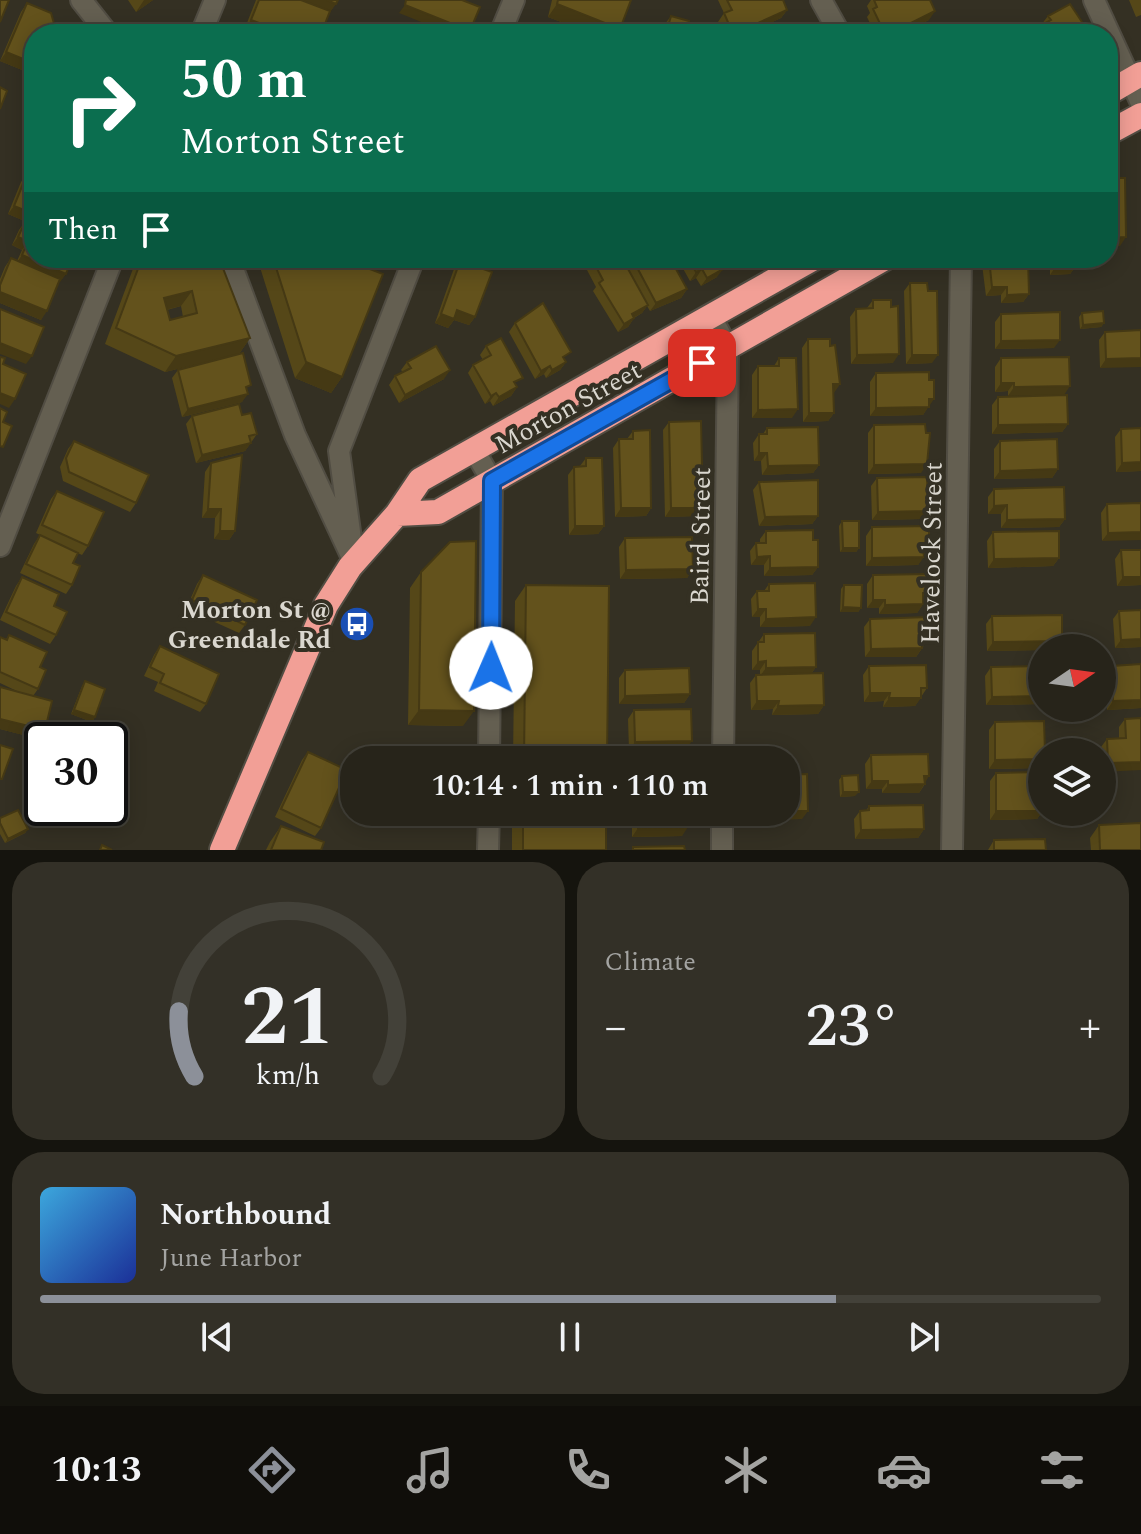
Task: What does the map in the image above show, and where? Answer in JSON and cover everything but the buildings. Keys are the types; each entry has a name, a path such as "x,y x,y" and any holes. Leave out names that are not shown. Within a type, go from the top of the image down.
{"highway":[{"path":"1118,87 1136,77"},
{"path":"1118,128 1141,115"},
{"name":"Morton Street","path":"222,850 326,605 354,562 397,514 420,480 797,268"},
{"name":"Morton Street","path":"397,514 438,512 868,268"}],"street":[{"path":"81,0 100,24"},
{"path":"205,24 215,0"},
{"path":"504,24 514,0"},
{"path":"821,0 834,24"},
{"path":"1094,0 1107,24"},
{"path":"1118,44 1136,77 1141,103"},
{"path":"0,546 109,268"},
{"path":"233,268 295,435 354,562"},
{"path":"354,562 339,451 410,268"},
{"name":"Havelock Street","path":"952,850 961,268"},
{"name":"Baird Street","path":"711,317 728,348 723,746"},
{"path":"474,450 492,481 489,746"},
{"path":"488,850 489,826"},
{"path":"722,826 722,850"}],"place":[{"name":"Morton St @ Greendale Rd","path":"357,624"}],"route":[{"path":"491,668 492,481 702,363"}]}
